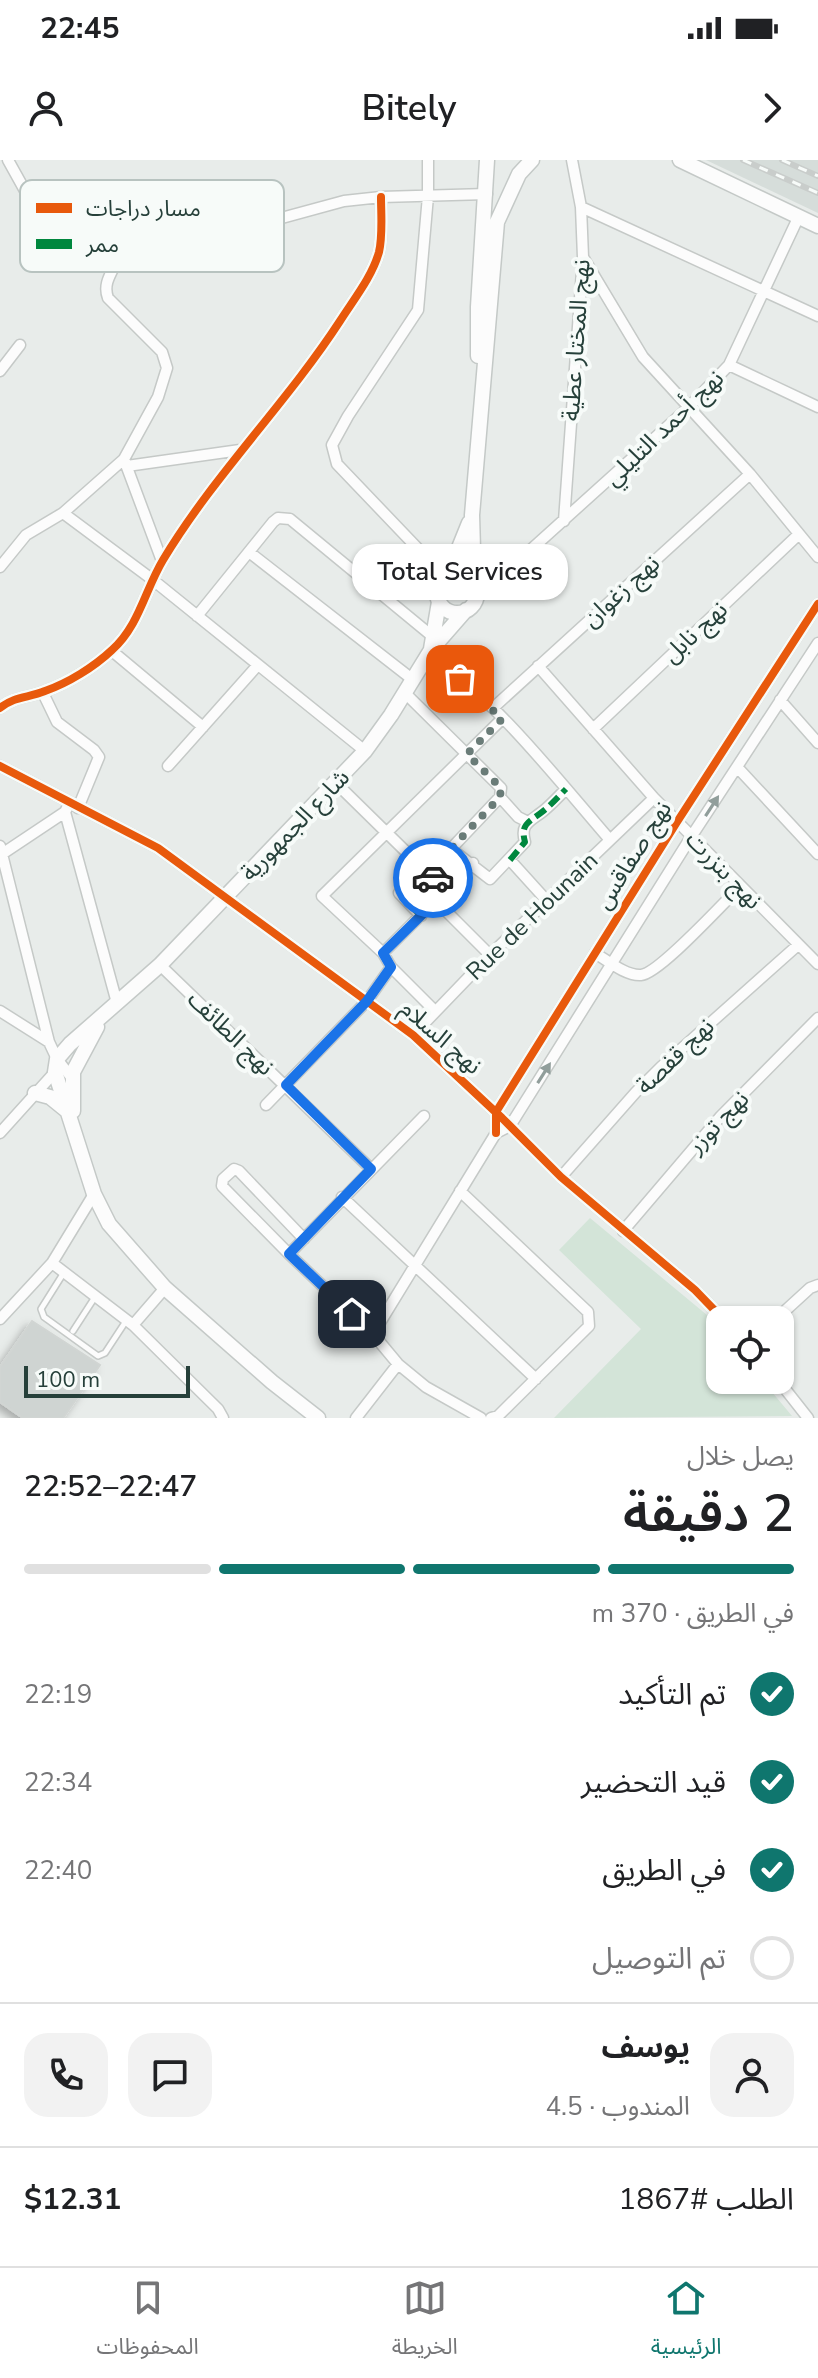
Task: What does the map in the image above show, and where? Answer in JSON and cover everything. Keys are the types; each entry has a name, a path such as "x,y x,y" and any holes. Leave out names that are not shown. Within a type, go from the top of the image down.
{"main road":[{"path":"430,646 472,598 472,515 497,222 519,174 532,160"},
{"path":"680,160 818,226"},
{"path":"481,404 477,336 490,161"},
{"path":"430,646 439,602 437,591 472,515"},
{"path":"446,576 460,573 472,598"},
{"path":"439,602 453,612 472,598"},
{"name":"شارع الجمهورية","path":"104,1017 160,965 365,751 409,686 430,646"},
{"path":"104,1017 70,1044 56,1065 94,1194 109,1224 165,1288 248,1362 318,1418"},
{"path":"75,1131 71,1077 80,1055 104,1017"},
{"path":"35,1093 50,1097 67,1110"}],"street":[{"path":"8,160 20,182"},
{"path":"428,160 418,310 332,445 337,464 446,576"},
{"name":"نهج المختار عطية","path":"564,521 583,257 581,207 572,160"},
{"path":"284,217 381,197 487,194"},
{"path":"0,708 10,699 43,693 86,670 112,651 126,635 162,561 240,450 317,357 367,279 380,249 381,197"},
{"path":"581,207 818,316"},
{"name":"نهج أحمد التليلي","path":"472,598 564,521 689,407 729,365 799,216"},
{"path":"583,257 643,357 750,474 818,557"},
{"path":"0,567 26,535 63,513 126,463 154,405 167,368 162,352 108,298 105,291 111,272"},
{"path":"0,371 20,345"},
{"path":"729,365 818,407"},
{"path":"126,463 240,450"},
{"path":"126,463 162,561"},
{"name":"نهج زغوان","path":"493,708 750,474"},
{"path":"63,513 153,580 365,751"},
{"path":"197,616 273,522 278,518 290,519 430,646 444,664 493,708 610,840"},
{"name":"نهج نابل","path":"593,729 798,535"},
{"path":"249,552 409,686 467,754 501,788 500,797 451,849 399,893 421,916"},
{"name":"نهج صفاقس","path":"496,1112 818,604"},
{"name":"نهج صفاقس","path":"510,1126 691,837 818,643"},
{"path":"112,651 203,727"},
{"path":"168,766 257,666"},
{"name":"نهج بنزرت","path":"538,666 654,798 818,964"},
{"path":"43,693 57,722 99,757 71,807 1,850 4,886 56,1065 71,1077"},
{"path":"780,700 818,743"},
{"path":"435,1011 391,967 383,953 322,896 502,719"},
{"name":"نهج السلام","path":"0,766 71,807 158,848 413,1035 561,1177 710,1306"},
{"path":"737,767 818,854"},
{"path":"336,783 446,891"},
{"path":"451,849 490,879 525,842 522,832 526,821 540,814 566,789"},
{"path":"500,797 526,821"},
{"name":"Rue de Hounain","path":"413,1035 490,955 654,798"},
{"path":"71,807 117,1003"},
{"path":"510,860 548,902"},
{"path":"383,953 473,863"},
{"path":"595,953 638,975 652,971 740,887"},
{"path":"436,901 490,955"},
{"name":"نهج قفصة","path":"561,1177 661,1067 798,945"},
{"name":"نهج الطائف","path":"160,965 371,1169"},
{"path":"266,1105 367,1001 391,967"},
{"path":"0,1011 49,1042"},
{"name":"نهج توزر","path":"623,1231 721,1116 818,1018"},
{"path":"0,1133 56,1065"},
{"path":"496,1112 496,1133"},
{"path":"289,1254 424,1116"},
{"path":"373,1334 496,1133 510,1126"},
{"path":"304,1239 239,1171 234,1169 223,1179 222,1186 373,1334 398,1364 426,1387 481,1418"},
{"path":"460,1191 588,1312 589,1326 498,1416 491,1418"},
{"path":"0,1319 52,1263 94,1194"},
{"path":"342,1197 536,1379"},
{"path":"52,1263 129,1323 218,1409 223,1418"},
{"path":"790,1306 810,1288 818,1285"},
{"path":"129,1323 165,1288"},
{"path":"356,1418 398,1364"},
{"path":"788,1394 804,1416"}],"lane":[{"path":"64,1272 41,1309 44,1317 98,1356 105,1353 129,1323"},
{"path":"73,1331 95,1296"}],"shaded area":[{"path":"706,160 818,160 818,213"}],"green space":[{"path":"590,1218 706,1314 706,1394 774,1394 792,1416 554,1418 641,1329 559,1250"}],"building":[{"path":"32,1321 100,1365 63,1418 23,1418 0,1402 0,1367"}],"railway":[{"path":"743,160 818,193"},
{"path":"782,160 818,176"}],"marked path":[{"path":"510,860 525,842 527,824 566,789"},
{"path":"421,916 399,893 423,867"}],"cycle path":[{"path":"0,708 72,679 112,650 129,630 157,571 183,529 319,352 367,279 380,245 381,197"},
{"path":"496,1133 496,1112 818,604"},
{"path":"0,766 158,848 413,1035 561,1177 710,1306"}],"way so far":[{"path":"433,878 428,873 500,797 501,788 467,754 502,719 460,679"}],"place":[{"name":"Total Services","path":"460,679"}],"route":[{"path":"352,1314 289,1254 371,1169 286,1085 367,1001 391,967 383,953 446,891 433,878"}]}
